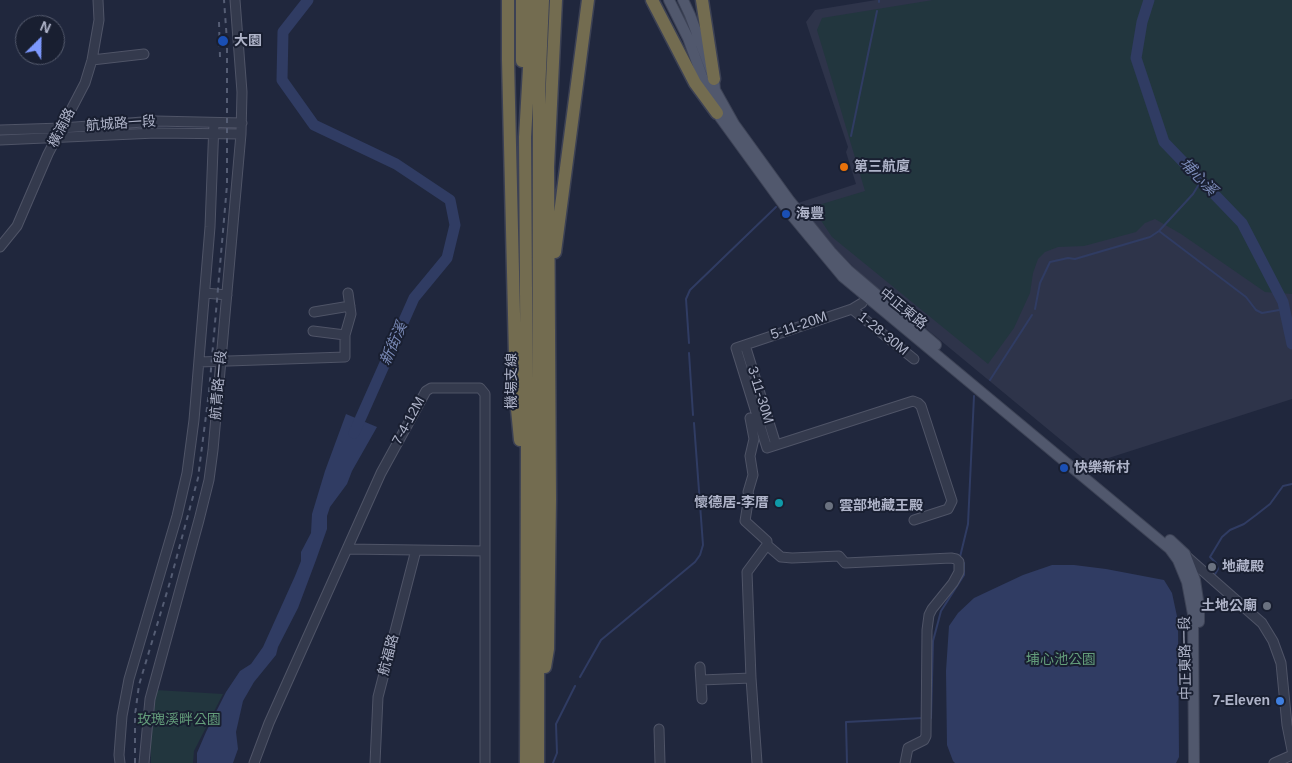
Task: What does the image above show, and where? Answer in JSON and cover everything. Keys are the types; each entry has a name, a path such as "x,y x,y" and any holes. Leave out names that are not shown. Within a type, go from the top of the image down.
{"highway":[{"path":"508,0 516,399 520,448"},
{"path":"523,0 519,195 520,448 521,483 527,516"},
{"name":"機場支線","path":"526,763 525,137 534,0"},
{"name":"機場支線","path":"538,763 539,92 542,0"},
{"path":"538,707 548,649 550,499 548,167 556,0"},
{"path":"552,101 557,78 564,0"},
{"path":"549,284 553,270 588,0"},
{"path":"652,0 695,83 717,113"},
{"path":"702,0 714,79"}],"main road":[{"name":"中正東路","path":"669,0 688,38 706,90 717,113 789,212 843,277 1170,548 1178,560 1187,582"},
{"name":"中正東路","path":"682,0 690,15 714,79 715,90 734,124 789,200 831,252 848,270 1185,554"},
{"name":"中正東路一段","path":"1185,554 1194,580 1199,607 1201,763"},
{"name":"中正東路一段","path":"1187,582 1193,614 1194,763"}],"street":[{"name":"橫湳路","path":"0,247 17,226 57,137 85,83 92,60 99,20 98,0"},
{"name":"航青路一段","path":"144,763 152,689 209,480 213,450 242,123 242,92 236,0"},
{"path":"92,60 144,54"},
{"name":"航城路一段","path":"0,130 62,128 156,121 242,123"},
{"name":"航青路一段","path":"120,763 122,716 129,679 178,516 187,473 200,362 210,227 214,123"},
{"name":"航城路一段","path":"0,140 156,133 241,134"},
{"path":"205,293 227,295"},
{"path":"200,362 345,357 345,335 350,314 348,293"},
{"name":"5-11-20M","path":"740,346 852,309 862,303"},
{"path":"314,312 350,306"},
{"name":"1-28-30M","path":"852,309 914,360"},
{"path":"314,331 345,335"},
{"name":"3-11-30M","path":"740,346 772,447 913,401 918,402 921,406 952,501 948,509 914,520"},
{"name":"7-4-12M","path":"254,763 269,723 380,473 428,389 480,388 485,394 485,763"},
{"path":"750,418 754,439 750,456 753,475 748,492 745,521 781,557 838,556 845,563 952,558 959,562 959,572 929,615 927,630 926,736 924,740 908,748 905,763"},
{"path":"756,763 747,572 767,545"},
{"path":"1170,548 1185,554 1262,623 1273,641 1281,663 1287,725 1292,750"},
{"path":"347,549 485,551"},
{"name":"航福路","path":"375,763 378,697 416,550"},
{"path":"700,668 702,699"},
{"path":"701,680 751,678"},
{"path":"660,729 660,763"},
{"path":"1274,763 1292,755"}],"shaded area":[{"path":"876,0 1292,0 1292,399 1090,464 865,278 833,247 798,203 856,184 846,152 848,147 806,22 815,10"}],"green space":[{"path":"933,0 1292,0 1292,294 1265,292 1181,234 1155,219 1145,223 1136,232 1084,246 1058,247 1045,252 1038,259 1033,273 1030,293 1014,328 988,364 832,237 812,207 865,191 817,30 822,18"},
{"name":"玫瑰溪畔公園","path":"156,690 223,694 194,751 193,763 151,763 150,732"}],"water":[{"path":"346,414 377,427 352,471 347,484 330,507 327,516 327,529 316,560 298,608 278,647 276,655 254,682 243,701 236,732 238,749 233,763 197,763 197,753 226,692 240,671 251,664 263,647 295,576 301,561 301,552 311,533 312,514 325,471"},
{"name":"埔心池公園","path":"1052,565 1074,565 1106,569 1164,580 1172,593 1178,621 1179,757 1176,763 955,763 953,761 947,745 946,671 949,626 958,613 974,598 1023,575"}],"waterway":[{"name":"新街溪","path":"308,0 283,32 282,80 314,125 396,164 450,200 455,225 447,258 414,298 354,433"},
{"name":"埔心溪","path":"1149,0 1142,22 1136,58 1164,142 1242,223 1283,302 1292,344"},
{"path":"851,136 877,11"},
{"path":"1035,309 1040,283 1050,262 1068,258 1075,259 1150,237 1159,231 1193,194 1201,181"},
{"path":"689,343 686,299 690,290 776,207"},
{"path":"1159,231 1246,297 1256,310 1262,313 1285,309"},
{"path":"990,380 1032,315"},
{"path":"689,353 693,415"},
{"path":"960,557 968,524 974,396"},
{"path":"580,677 601,640 695,562 700,555 703,545 694,423"},
{"path":"1214,576 1218,569 1216,563 1210,557 1222,537 1230,530 1244,524 1270,504 1283,486 1292,484"},
{"path":"931,718 933,641 941,611 964,575 964,563"},
{"path":"553,763 557,753 556,724 575,686"},
{"path":"847,763 846,722 923,718"}],"railway":[{"path":"135,763 135,715 139,685 170,582 198,478 209,392 227,185 227,41 224,0"},
{"path":"219,22 220,57"}],"place":[{"name":"大園","path":"223,41"},
{"name":"第三航廈","path":"844,167"},
{"name":"海豐","path":"786,214"},
{"name":"快樂新村","path":"1064,468"},
{"name":"懷德居-李厝","path":"779,503"},
{"name":"雲部地藏王殿","path":"829,506"},
{"name":"地藏殿","path":"1212,567"},
{"name":"土地公廟","path":"1267,606"},
{"name":"7-Eleven","path":"1280,701"}]}
